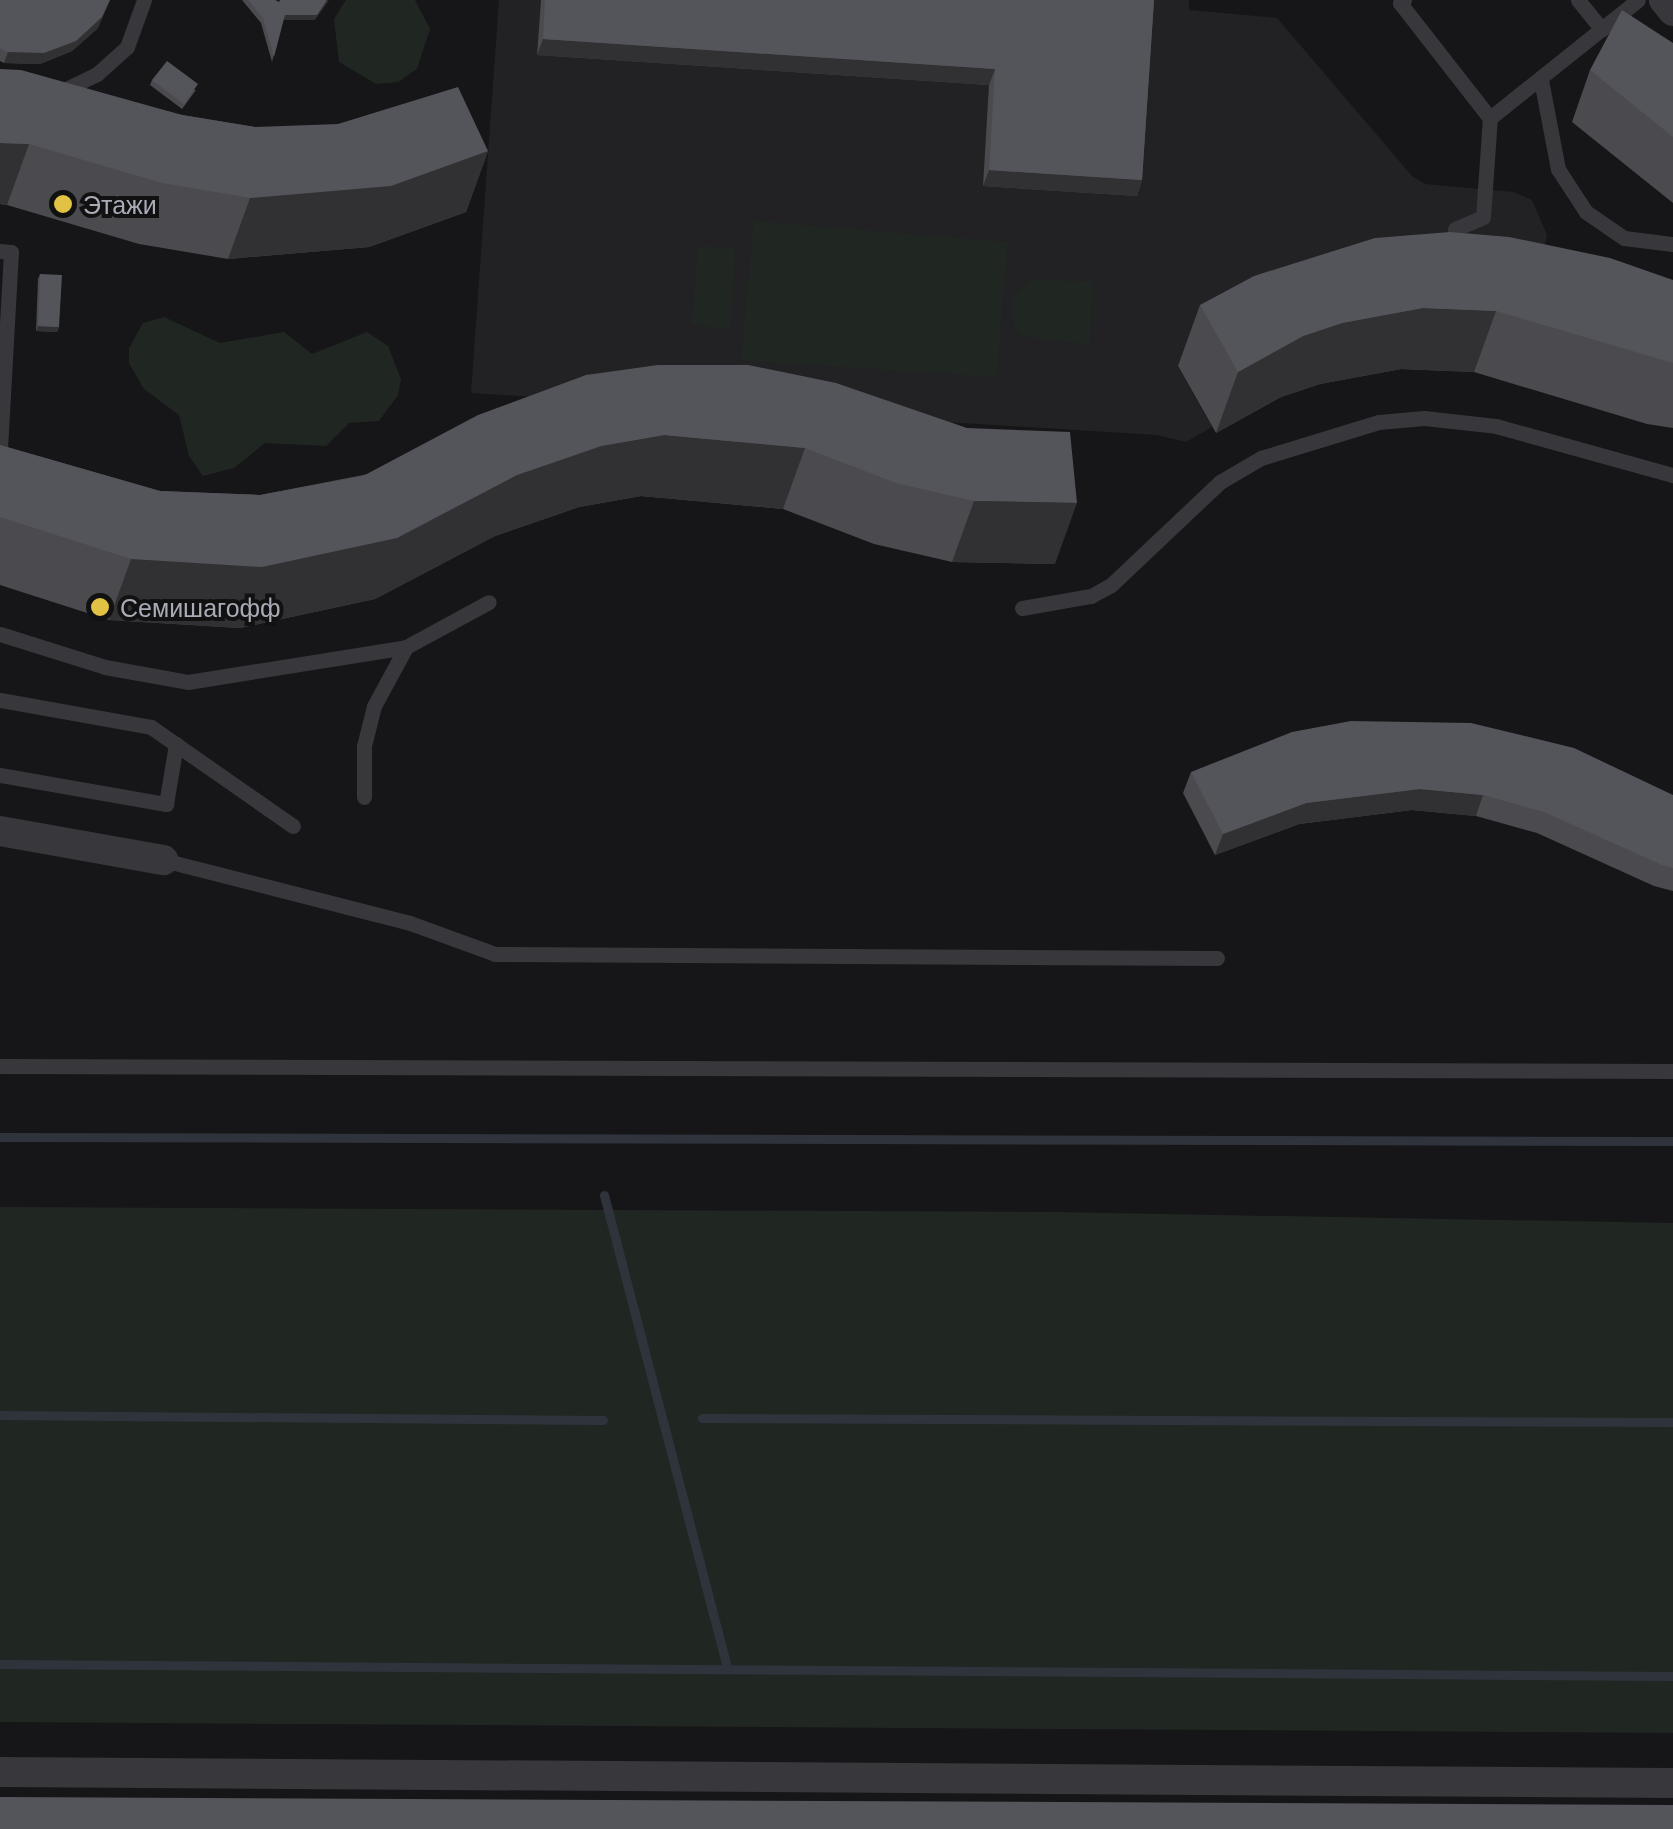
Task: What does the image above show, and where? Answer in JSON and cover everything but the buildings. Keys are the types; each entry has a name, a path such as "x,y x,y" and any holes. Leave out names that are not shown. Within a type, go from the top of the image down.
{"street":[{"path":"1664,0 1673,11"},
{"path":"0,831 163,860"},
{"path":"0,1772 1673,1784"}],"lane":[{"path":"39,90 59,92 98,74 127,46 144,0"},
{"path":"1404,0 1400,4 1490,118 1483,218 1455,230"},
{"path":"1578,0 1602,30"},
{"path":"1490,118 1638,0"},
{"path":"1540,80 1558,169 1586,212 1624,238 1673,244"},
{"path":"0,251 10,252 0,447"},
{"path":"1022,608 1091,596 1111,585 1220,482 1262,458 1379,422 1424,418 1496,426 1673,475"},
{"path":"0,634 105,667 188,682 406,647 488,602"},
{"path":"364,797 364,746 374,706 406,647"},
{"path":"0,700 151,726 293,826"},
{"path":"0,775 166,804 176,744"},
{"path":"163,860 410,923 495,954 1218,958"},
{"path":"0,1066 1673,1071"}],"shaded area":[{"path":"346,0 415,0 430,29 417,69 398,82 376,84 339,62 334,19"},
{"path":"499,0 1189,0 1189,10 1277,18 1412,176 1425,184 1514,192 1532,200 1547,235 1532,306 1178,367 1212,427 1186,442 1157,435 471,393"},
{"path":"754,221 1008,242 996,377 741,360"},
{"path":"698,246 735,248 731,329 692,325"},
{"path":"1032,279 1092,282 1090,345 1023,336 1013,324 1012,297"},
{"path":"164,317 220,343 284,332 312,354 367,332 388,346 401,379 398,395 379,421 349,423 326,446 265,443 234,468 203,476 189,456 179,415 144,389 129,363 129,348 143,323"},
{"path":"0,1207 1052,1212 1673,1223 1673,1733 0,1722"}],"waterway":[{"path":"0,1137 1673,1141"},
{"path":"604,1195 726,1664"},
{"path":"0,1415 603,1420"},
{"path":"702,1418 1673,1422"},
{"path":"0,1664 1673,1676"}],"place":[{"name":"Этажи","path":"63,204"},
{"name":"Семишагофф","path":"100,607"}]}
